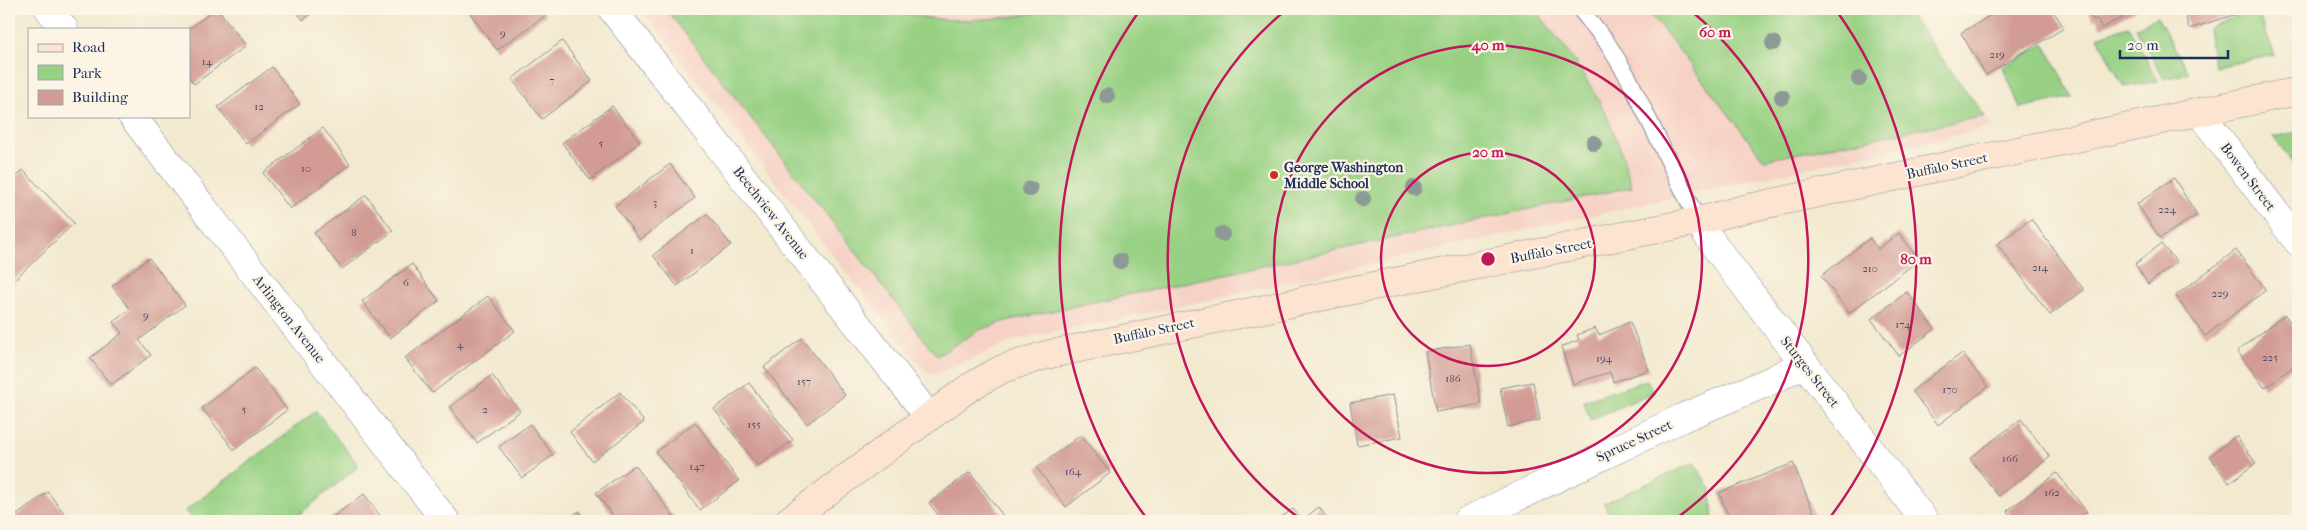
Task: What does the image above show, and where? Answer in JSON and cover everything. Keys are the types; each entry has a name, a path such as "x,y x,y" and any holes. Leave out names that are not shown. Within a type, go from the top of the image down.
{"street":[{"path":"49,9 63,28"},
{"name":"Beechview Avenue","path":"612,9 929,417"},
{"name":"Buffalo Street","path":"788,521 970,387 1002,369 1046,355 1359,289 1698,221 2298,91"},
{"name":"Bowen Street","path":"2198,112 2298,242"},
{"name":"Arlington Avenue","path":"134,118 446,521"},
{"name":"Sturges Street","path":"1698,221 1803,364 1925,521"},
{"name":"Spruce Street","path":"1467,521 1682,418 1768,382 1803,364"}],"lane":[{"path":"1580,9 1606,41 1628,76 1698,221"}],"shaded area":[{"name":"George Washington Middle School","path":"642,9 1905,9 1993,127 1162,310 1015,340 933,375 926,372 812,229"}],"green space":[{"name":"George Washington Middle School","path":"666,9 893,9 918,16 939,19 973,20 1024,15 1057,9 1535,9 1571,56 1593,90 1611,125 1632,187 1010,320 979,330 937,356"},
{"path":"1647,9 1905,9 1985,116 1764,160"},
{"path":"2256,9 2275,55 2215,67 2208,29"},
{"path":"2157,17 2189,73 2164,79 2135,28"},
{"path":"2128,26 2158,81 2124,87 2097,37"},
{"path":"2044,44 2072,97 2020,108 2003,67"},
{"path":"2298,132 2298,169 2273,137"},
{"path":"1647,380 1654,392 1590,420 1584,401"},
{"path":"316,411 359,466 291,521 193,521 185,511"},
{"path":"1694,463 1711,489 1713,521 1612,521 1604,503"}],"building":[{"path":"215,9 218,9 246,46 194,84 190,78 190,28"},
{"path":"294,9 318,9 303,20"},
{"path":"467,9 542,9 546,15 497,50"},
{"path":"2001,9 2052,9 2064,28 1986,75 1961,33"},
{"path":"2087,9 2138,9 2102,28 2097,19 2093,20"},
{"path":"2184,9 2239,9 2240,13 2189,29"},
{"path":"562,41 592,81 542,119 512,79"},
{"path":"272,67 300,104 246,144 218,107"},
{"path":"612,106 640,142 590,180 562,143"},
{"path":"323,128 350,164 290,209 263,173"},
{"path":"670,164 695,198 640,240 615,206"},
{"path":"23,170 74,223 9,285 9,184"},
{"path":"2174,178 2197,215 2160,238 2137,204"},
{"path":"366,195 393,231 342,269 314,233"},
{"path":"707,214 731,245 677,286 653,255"},
{"path":"2031,219 2084,290 2050,315 1997,244"},
{"path":"1899,233 1919,260 1849,313 1821,276 1870,238 1878,249"},
{"path":"2161,244 2177,262 2148,284 2135,264"},
{"path":"2236,250 2266,290 2205,336 2175,296"},
{"path":"149,258 185,305 139,340 151,355 111,385 90,358 122,333 113,322 130,309 112,286"},
{"path":"412,264 439,301 390,338 362,301"},
{"path":"1907,292 1935,329 1899,356 1871,319"},
{"path":"488,296 515,331 432,393 405,358"},
{"path":"2285,315 2298,333 2298,363 2265,388 2237,351"},
{"path":"1630,322 1649,370 1613,382 1610,372 1573,384 1561,347 1579,340 1577,335 1595,328 1599,335"},
{"path":"802,338 845,395 807,424 764,367"},
{"path":"1470,344 1481,404 1436,412 1425,352"},
{"path":"1962,353 1988,387 1938,425 1912,391"},
{"path":"255,368 287,410 234,450 202,408"},
{"path":"492,375 520,411 477,443 450,407"},
{"path":"1533,382 1540,420 1508,427 1500,388"},
{"path":"749,383 793,440 758,466 714,409"},
{"path":"620,392 644,422 592,461 570,432"},
{"path":"1393,395 1402,437 1357,445 1350,403"},
{"path":"2021,419 2050,457 1998,496 1970,458"},
{"path":"695,422 739,481 700,510 656,452"},
{"path":"530,424 553,455 522,478 499,447"},
{"path":"1081,435 1110,473 1066,507 1037,468"},
{"path":"2236,436 2256,463 2229,483 2210,456"},
{"path":"1793,463 1815,516 1804,521 1731,521 1719,493"},
{"path":"635,465 677,521 617,521 596,493"},
{"path":"970,472 1007,521 943,521 929,503"},
{"path":"2057,473 2087,512 2074,521 2015,521 2007,511"},
{"path":"48,492 70,521 9,521"},
{"path":"364,494 384,521 327,521"},
{"path":"1319,507 1329,521 1276,521 1293,509 1302,520"},
{"path":"579,511 586,521 565,521"}],"place":[{"name":"George Washington Middle School","path":"1274,175"}]}
